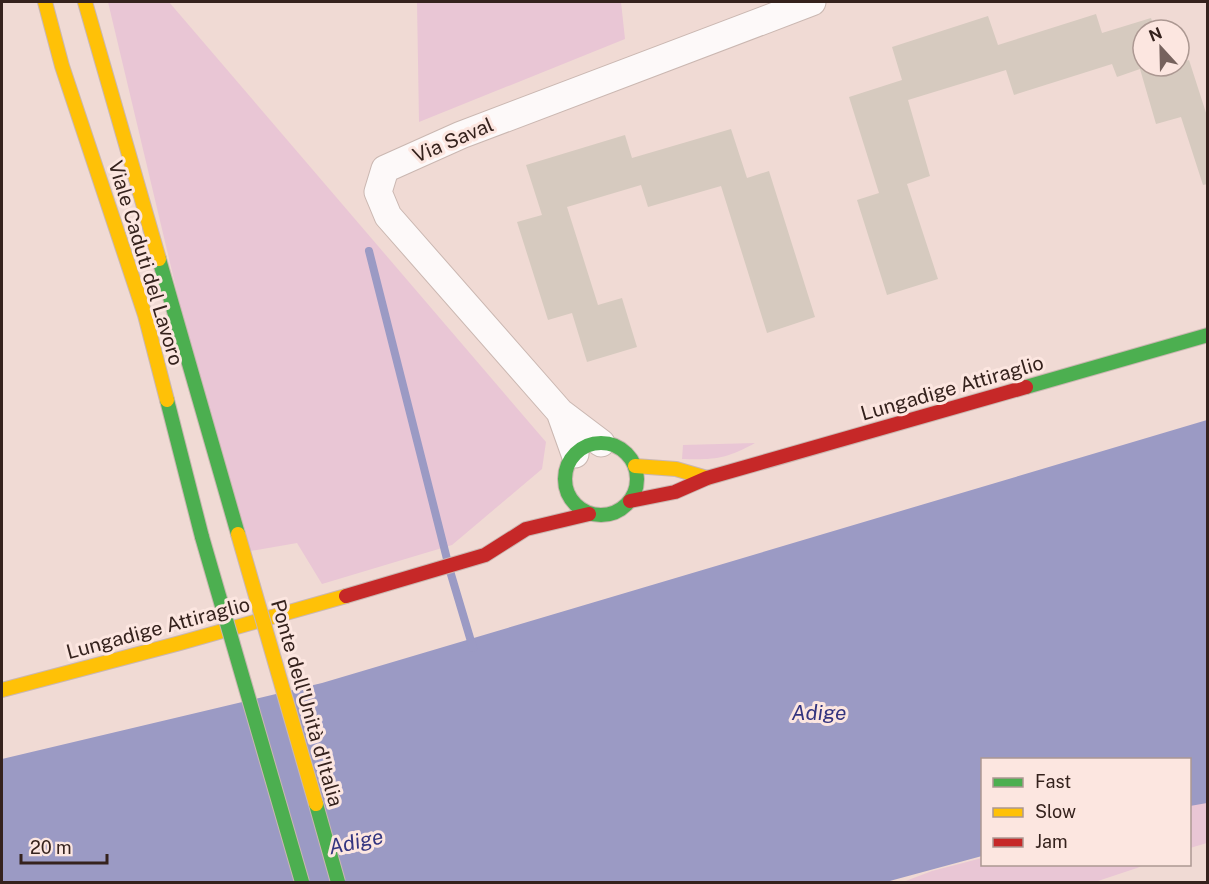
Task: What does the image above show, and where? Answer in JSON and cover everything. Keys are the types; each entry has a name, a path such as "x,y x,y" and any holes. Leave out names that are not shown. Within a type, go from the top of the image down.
{"main road":[{"name":"Viale Caduti del Lavoro","path":"45,2 62,66 145,315 202,537 302,882"},
{"name":"Viale Caduti del Lavoro","path":"85,2 238,534"},
{"name":"Lungadige Attiraglio","path":"2,690 424,574 485,555 526,529 589,514 600,516 612,514 622,509 630,501 675,492 707,478 1208,335"},
{"path":"552,494 583,448 595,443 607,443 619,447 629,455 635,466 638,485 630,501"},
{"path":"570,466 566,489 571,500 589,514"},
{"path":"635,466 676,469 707,478"},
{"name":"Lungadige Attiraglio","path":"526,529 541,509"},
{"name":"Ponte dell'Unità d'Italia","path":"238,534 338,882"}],"street":[{"name":"Via Saval","path":"601,443 560,412 388,216 378,192 385,169 460,135 812,2"},
{"name":"Via Saval","path":"560,412 570,466"}],"shaded area":[{"path":"108,2 169,2 546,442 542,469 452,545 322,584 297,543 239,553"},
{"path":"417,2 621,2 625,39 419,122"},
{"path":"755,443 720,457 682,459 683,445"},
{"path":"1207,798 1207,843 1191,848 1191,803"},
{"path":"981,858 981,866 1142,866 1095,882 903,882 932,871"}],"water":[{"name":"Adige","path":"1207,420 1207,803 1191,806 1191,758 981,758 981,856 886,882 2,882 2,759 322,683"}],"building":[{"path":"1096,14 1102,33 1131,24 1131,72 1117,77 1112,64 1014,95 1006,70 908,100 930,176 907,184 938,279 887,295 857,200 879,193 849,97 902,80 892,47 988,16 998,45"},
{"path":"1191,66 1208,119 1208,184 1203,185 1181,117 1156,124 1143,78 1191,78"},
{"path":"731,129 747,178 769,171 815,317 767,333 721,186 648,207 641,185 567,207 598,305 622,298 637,347 587,362 572,313 548,320 517,222 542,215 526,165 625,135 632,158"}],"waterway":[{"path":"369,251 447,559"},
{"path":"450,571 473,648"}],"traffic: fast":[{"path":"159,259 238,534"},
{"path":"1026,387 1208,335"},
{"path":"167,400 202,537"},
{"path":"608,443 627,453 635,465 637,479 635,493 627,505 615,513 594,515 575,505 567,493 565,472 575,453 587,445 608,443"},
{"path":"202,537 302,882"},
{"path":"316,804 338,882"}],"traffic: slow":[{"path":"45,2 62,66 145,315 167,400"},
{"path":"85,2 159,259"},
{"path":"635,466 676,469 707,478"},
{"path":"238,534 316,804"},
{"path":"2,690 346,596"}],"traffic: jam":[{"path":"630,501 675,492 707,478 1026,387"},
{"path":"346,596 485,555 526,529 589,514"}]}
